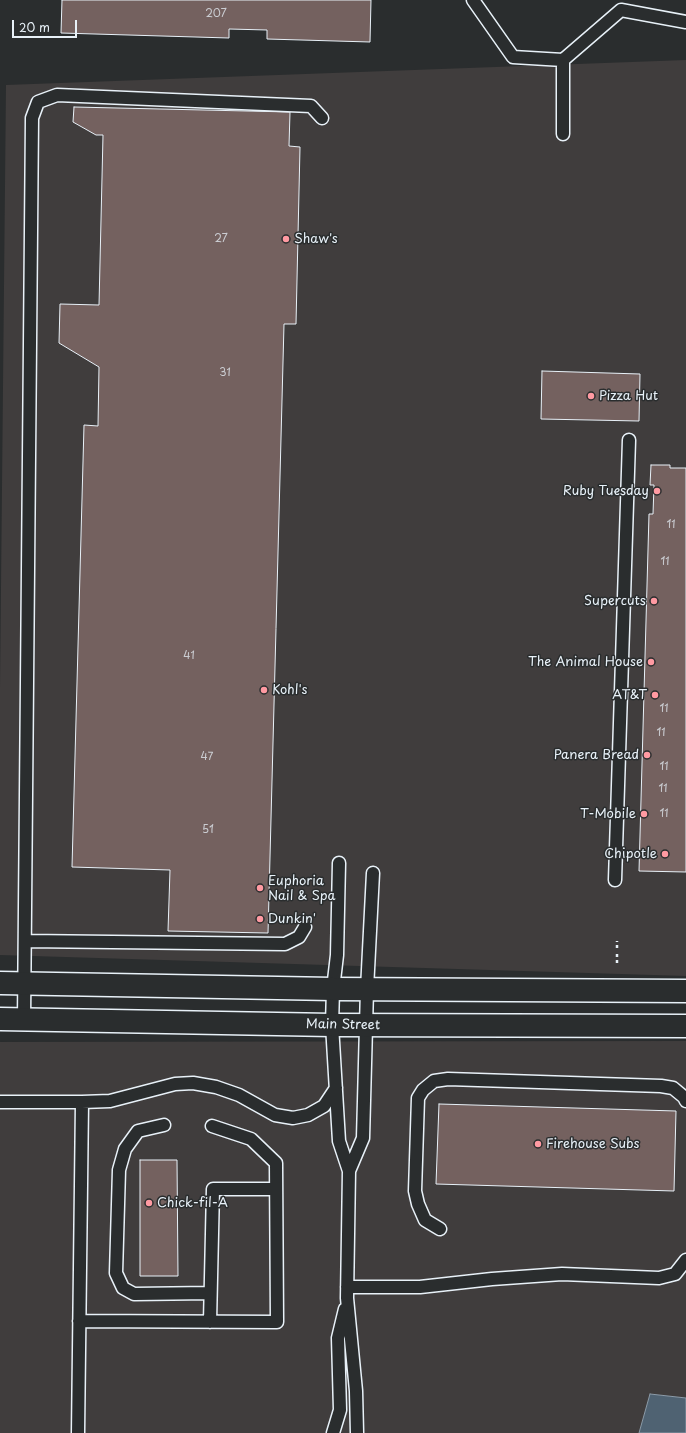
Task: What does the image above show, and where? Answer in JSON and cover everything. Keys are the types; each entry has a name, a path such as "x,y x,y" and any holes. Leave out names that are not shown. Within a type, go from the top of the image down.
{"main road":[{"path":"0,983 333,989 686,991"},
{"name":"Main Street","path":"0,1019 332,1025 686,1026"}],"lane":[{"path":"473,0 513,57 563,60 622,10 686,22"},
{"path":"563,60 563,134"},
{"path":"24,1019 26,941 32,118 38,102 57,95 311,106 322,118"},
{"path":"615,880 629,440"},
{"path":"339,863 337,955 333,989 332,1025 339,1142 349,1171 347,1292 356,1391 357,1433"},
{"path":"349,1171 363,1138 367,989 373,873"},
{"path":"26,941 285,944 299,937 306,927"},
{"path":"440,1229 425,1220 418,1204 415,1191 418,1098 423,1090 434,1081 448,1079 661,1086 673,1088 684,1097 686,1101"},
{"path":"0,1102 110,1101 175,1084 193,1083 216,1087 239,1095 275,1115 293,1118 308,1116 324,1106 336,1088"},
{"path":"78,1433 82,1102"},
{"path":"164,1125 138,1131 125,1149 119,1170 116,1273 123,1288 134,1294 210,1293"},
{"path":"80,1321 277,1322 276,1163 251,1139 212,1126"},
{"path":"210,1322 212,1189 276,1189"},
{"path":"347,1292 562,1274 659,1278 675,1274 686,1260"},
{"path":"333,1433 340,1410 338,1338 347,1292"}],"path":[{"path":"617,941 617,948"},
{"path":"617,954 617,964"}],"shaded area":[{"path":"686,60 686,976 0,955 0,687 6,85"},
{"path":"686,1041 686,1398 650,1394 639,1433 0,1433 0,1042"}],"water":[{"path":"650,1394 686,1398 686,1433 639,1433"}],"building":[{"path":"62,0 371,0 370,42 267,39 267,30 229,29 229,38 61,33"},
{"path":"74,107 290,112 289,146 300,147 296,324 284,324 268,933 168,931 170,870 72,867 84,425 98,426 99,367 59,343 60,304 99,305 103,135 96,135 73,122"},
{"name":"Pizza Hut","path":"542,371 640,374 639,421 541,419"},
{"path":"651,465 670,465 670,468 686,468 686,872 639,871 649,514 653,514 654,485 650,485"},
{"path":"439,1104 676,1111 674,1191 436,1184"},
{"path":"140,1160 177,1160 178,1276 140,1276"}],"place":[{"name":"Shaw's","path":"286,239"},
{"name":"Pizza Hut","path":"591,396"},
{"name":"Ruby Tuesday","path":"657,491"},
{"name":"Supercuts","path":"654,601"},
{"name":"The Animal House","path":"651,662"},
{"name":"Kohl's","path":"264,690"},
{"name":"AT&T","path":"655,695"},
{"name":"Panera Bread","path":"647,755"},
{"name":"T-Mobile","path":"644,814"},
{"name":"Chipotle","path":"665,854"},
{"name":"Euphoria Nail & Spa","path":"260,888"},
{"name":"Dunkin'","path":"260,919"},
{"name":"Firehouse Subs","path":"538,1144"},
{"name":"Chick-fil-A","path":"149,1203"}]}
